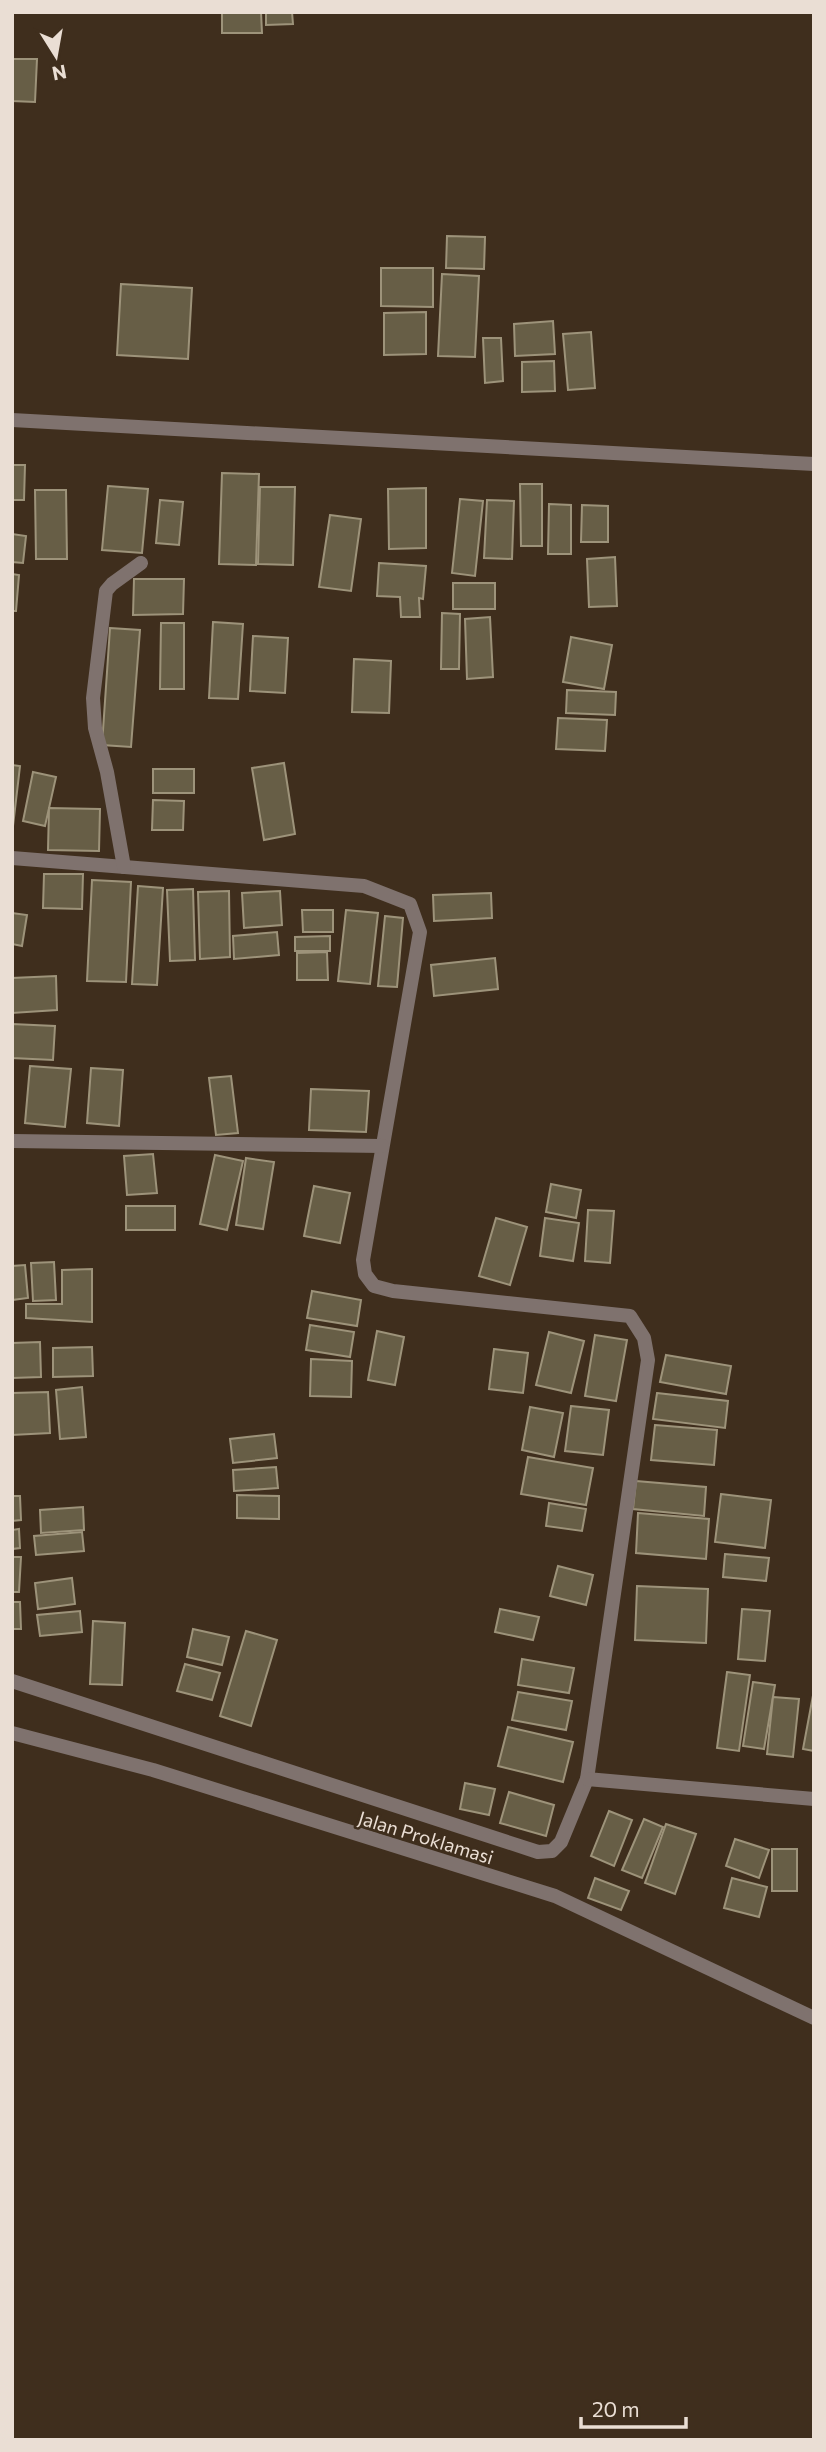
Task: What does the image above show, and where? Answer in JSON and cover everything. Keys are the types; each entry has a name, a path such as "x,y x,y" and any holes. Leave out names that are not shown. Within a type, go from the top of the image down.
{"street":[{"path":"12,420 814,464"},
{"path":"124,867 107,772 95,728 93,698 106,591 141,563"},
{"path":"12,858 364,886 410,904 420,932 363,1259 366,1274 374,1286 393,1291 630,1317 643,1338 648,1360 587,1779 562,1842 552,1851 538,1852 12,1681"},
{"path":"12,1141 382,1146"},
{"name":"Jalan Proklamasi","path":"12,1734 153,1770 555,1896 814,2018"},
{"path":"587,1779 814,1799"}],"building":[{"path":"222,12 261,12 262,33 222,33"},
{"path":"266,12 292,12 293,24 266,25"},
{"path":"12,59 37,59 35,102 12,101"},
{"path":"447,236 485,237 484,269 446,268"},
{"path":"381,268 433,268 433,307 381,306"},
{"path":"442,274 479,276 475,357 438,356"},
{"path":"121,284 192,288 188,359 117,355"},
{"path":"426,312 426,354 384,355 384,313"},
{"path":"553,321 555,354 515,356 514,324"},
{"path":"591,332 595,388 568,390 563,334"},
{"path":"483,338 501,338 503,381 485,383"},
{"path":"554,361 555,391 522,392 522,362"},
{"path":"12,465 25,465 24,500 12,500"},
{"path":"222,473 259,474 256,565 219,564"},
{"path":"520,484 542,484 542,546 521,546"},
{"path":"108,486 148,489 142,553 102,550"},
{"path":"260,487 295,487 293,565 258,564"},
{"path":"426,488 426,548 389,549 388,489"},
{"path":"35,490 66,490 67,559 36,559"},
{"path":"460,499 483,501 475,576 452,573"},
{"path":"160,500 183,502 179,545 156,543"},
{"path":"487,500 514,501 512,559 484,558"},
{"path":"549,504 571,505 571,554 548,554"},
{"path":"582,505 608,506 608,542 581,542"},
{"path":"330,515 361,519 351,591 319,587"},
{"path":"12,534 26,536 23,563 12,562"},
{"path":"615,557 617,606 589,607 587,559"},
{"path":"379,563 426,566 423,599 419,598 420,617 401,617 400,597 377,596"},
{"path":"12,574 19,575 16,611 12,611"},
{"path":"134,579 184,579 183,614 133,615"},
{"path":"453,583 495,583 495,609 453,609"},
{"path":"442,613 460,614 459,669 441,669"},
{"path":"490,617 493,677 467,679 465,619"},
{"path":"213,622 243,624 238,699 209,698"},
{"path":"161,623 184,623 184,689 160,689"},
{"path":"110,628 140,630 131,747 102,745"},
{"path":"253,636 288,638 285,693 250,691"},
{"path":"571,637 612,645 604,689 563,682"},
{"path":"354,659 391,661 389,713 352,712"},
{"path":"567,690 616,692 615,715 566,713"},
{"path":"558,718 607,720 605,751 556,749"},
{"path":"284,763 295,834 264,840 252,768"},
{"path":"12,765 20,766 13,826 12,826"},
{"path":"153,769 194,769 194,793 153,793"},
{"path":"33,772 56,777 45,826 23,821"},
{"path":"153,800 184,801 183,830 152,830"},
{"path":"49,808 100,809 99,851 48,850"},
{"path":"44,874 83,874 82,909 43,908"},
{"path":"92,880 131,882 126,982 87,981"},
{"path":"138,886 163,888 157,985 132,984"},
{"path":"193,889 195,960 170,961 167,890"},
{"path":"229,891 230,957 200,959 198,892"},
{"path":"280,891 282,925 244,928 242,893"},
{"path":"491,893 492,918 434,921 433,895"},
{"path":"302,910 333,910 333,932 303,932"},
{"path":"346,910 378,913 370,984 338,981"},
{"path":"12,913 27,915 22,946 12,944"},
{"path":"385,916 403,918 397,987 378,986"},
{"path":"277,932 279,955 234,959 233,936"},
{"path":"330,936 330,951 295,951 295,937"},
{"path":"327,952 328,980 297,980 297,953"},
{"path":"495,958 498,989 434,996 431,965"},
{"path":"56,976 57,1010 12,1013 12,978"},
{"path":"12,1024 55,1026 53,1060 12,1058"},
{"path":"30,1066 71,1069 65,1127 25,1123"},
{"path":"91,1068 123,1070 119,1126 87,1123"},
{"path":"231,1076 238,1133 216,1135 209,1078"},
{"path":"311,1089 369,1091 366,1132 309,1130"},
{"path":"153,1154 157,1193 127,1195 124,1156"},
{"path":"215,1155 243,1161 227,1230 200,1224"},
{"path":"246,1158 274,1162 263,1229 236,1225"},
{"path":"551,1184 581,1190 576,1218 546,1212"},
{"path":"314,1186 350,1193 340,1243 304,1236"},
{"path":"126,1206 175,1206 175,1230 126,1230"},
{"path":"588,1210 614,1211 610,1263 585,1261"},
{"path":"496,1218 527,1227 510,1285 479,1276"},
{"path":"545,1218 579,1223 573,1261 540,1256"},
{"path":"54,1262 56,1300 33,1301 31,1263"},
{"path":"25,1265 28,1298 12,1300 12,1266"},
{"path":"92,1269 92,1322 26,1318 26,1304 62,1304 62,1270"},
{"path":"312,1291 361,1300 357,1326 307,1318"},
{"path":"310,1325 354,1332 350,1357 306,1350"},
{"path":"377,1331 404,1337 395,1385 368,1380"},
{"path":"549,1332 584,1341 571,1393 536,1385"},
{"path":"595,1335 627,1340 616,1401 585,1396"},
{"path":"40,1342 41,1377 12,1378 12,1343"},
{"path":"92,1347 93,1376 53,1377 53,1348"},
{"path":"494,1349 528,1353 523,1393 489,1389"},
{"path":"666,1355 731,1366 726,1394 660,1382"},
{"path":"311,1359 352,1361 351,1397 310,1396"},
{"path":"82,1387 86,1437 60,1439 56,1390"},
{"path":"48,1392 50,1433 12,1435 12,1393"},
{"path":"657,1393 728,1401 725,1428 653,1419"},
{"path":"571,1406 609,1410 603,1455 565,1451"},
{"path":"530,1407 563,1413 554,1457 522,1450"},
{"path":"655,1425 717,1430 714,1465 651,1460"},
{"path":"274,1434 277,1458 233,1463 230,1439"},
{"path":"528,1457 593,1468 586,1505 521,1494"},
{"path":"276,1467 278,1488 234,1491 233,1470"},
{"path":"636,1481 706,1487 704,1516 633,1509"},
{"path":"721,1494 771,1500 765,1548 715,1542"},
{"path":"237,1495 279,1496 279,1519 237,1518"},
{"path":"12,1496 20,1496 21,1520 12,1521"},
{"path":"549,1503 586,1509 582,1531 546,1526"},
{"path":"83,1507 84,1530 41,1533 40,1510"},
{"path":"638,1513 709,1519 706,1559 636,1553"},
{"path":"19,1529 20,1548 12,1549 12,1530"},
{"path":"82,1532 84,1551 36,1555 34,1536"},
{"path":"725,1554 769,1558 766,1581 723,1577"},
{"path":"12,1557 21,1557 19,1592 12,1592"},
{"path":"558,1566 593,1575 586,1605 550,1596"},
{"path":"72,1578 75,1604 38,1609 35,1583"},
{"path":"637,1586 708,1589 706,1643 635,1640"},
{"path":"12,1602 20,1602 21,1629 12,1629"},
{"path":"500,1609 539,1617 533,1640 495,1632"},
{"path":"742,1609 770,1611 765,1661 738,1659"},
{"path":"80,1611 82,1632 40,1636 37,1615"},
{"path":"93,1621 125,1623 122,1685 90,1684"},
{"path":"193,1629 229,1637 222,1665 187,1657"},
{"path":"246,1631 277,1640 251,1726 220,1716"},
{"path":"522,1659 574,1668 569,1693 518,1685"},
{"path":"185,1664 220,1673 212,1700 177,1691"},
{"path":"727,1672 750,1675 739,1751 717,1748"},
{"path":"753,1682 775,1685 764,1749 743,1746"},
{"path":"814,1690 814,1751 803,1749"},
{"path":"518,1692 572,1701 566,1730 512,1720"},
{"path":"773,1697 799,1699 793,1757 767,1754"},
{"path":"508,1727 573,1742 563,1782 498,1766"},
{"path":"465,1783 495,1789 489,1815 460,1809"},
{"path":"509,1792 554,1805 546,1836 500,1823"},
{"path":"609,1811 632,1820 614,1866 591,1856"},
{"path":"644,1819 663,1827 642,1878 622,1870"},
{"path":"666,1824 696,1834 675,1894 645,1883"},
{"path":"735,1839 769,1850 759,1878 726,1866"},
{"path":"772,1849 797,1849 797,1891 772,1891"},
{"path":"595,1878 629,1891 621,1910 588,1898"},
{"path":"732,1878 767,1887 759,1917 724,1908"}]}
